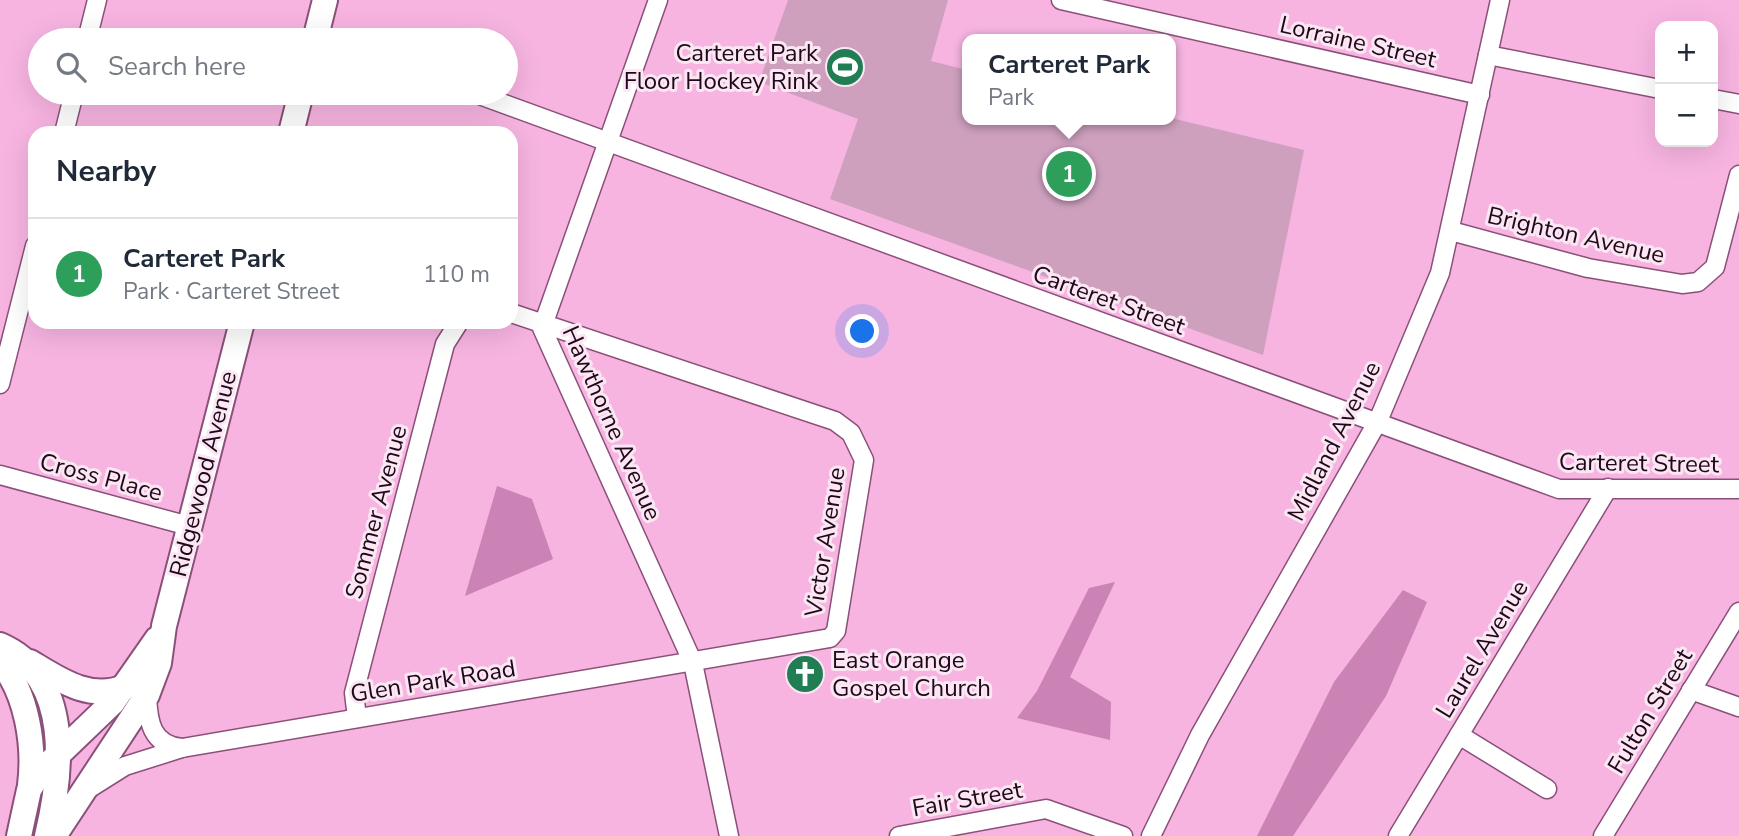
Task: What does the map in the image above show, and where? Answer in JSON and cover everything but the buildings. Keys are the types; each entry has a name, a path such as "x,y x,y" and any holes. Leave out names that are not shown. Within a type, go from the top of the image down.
{"street":[{"path":"90,28 97,0"},
{"path":"321,28 325,0"},
{"name":"Hawthorne Avenue","path":"658,0 542,328 693,663"},
{"name":"Lorraine Street","path":"1061,0 1480,95"},
{"name":"Midland Avenue","path":"1152,836 1200,735 1378,421 1440,273 1500,0"},
{"path":"1488,55 1655,88"},
{"path":"1718,100 1739,104"},
{"path":"66,126 71,105"},
{"path":"293,126 298,105"},
{"name":"Carteret Street","path":"507,105 1559,489 1739,489"},
{"name":"Brighton Avenue","path":"1451,231 1588,268 1690,284 1711,274 1733,230 1739,175"},
{"path":"0,384 6,338 28,268"},
{"path":"518,315 543,324"},
{"name":"Victor Avenue","path":"543,324 835,421 851,433 860,445 864,473 836,631 830,638 693,663"},
{"name":"Ridgewood Avenue","path":"136,691 164,626 240,329"},
{"name":"Sommer Avenue","path":"357,718 354,692 445,344 454,329"},
{"name":"Cross Place","path":"0,475 189,526"},
{"name":"Laurel Avenue","path":"1398,836 1608,488"},
{"name":"Fulton Street","path":"1604,836 1739,612"},
{"path":"5,653 81,690 101,693 136,691"},
{"path":"5,653 30,666 47,696 55,721 59,751 54,807 47,836"},
{"path":"5,653 26,719 32,761 19,836"},
{"path":"693,663 729,836"},
{"name":"Glen Park Road","path":"86,791 125,766 182,748 693,663"},
{"path":"1692,690 1739,707"},
{"path":"136,691 154,734 167,744 182,748"},
{"path":"29,790 45,765 59,751 136,691"},
{"path":"54,836 86,791 136,691"},
{"path":"1459,735 1547,789"},
{"name":"Fair Street","path":"902,836 1046,809 1123,836"}],"shaded area":[{"path":"788,0 948,0 931,61 962,69 962,125 1176,125 1176,119 1304,150 1263,355 830,199 858,119 759,82"},
{"path":"497,486 532,499 553,559 465,596"},
{"path":"1115,582 1070,677 1111,702 1110,740 1017,718 1037,691 1089,588"},
{"path":"1403,590 1427,602 1386,696 1293,836 1257,836 1334,682"}],"place":[{"name":"Carteret Park Floor Hockey Rink","path":"845,67"},
{"name":"Carteret Park","path":"1069,174"},
{"name":"East Orange Gospel Church","path":"805,674"}]}
